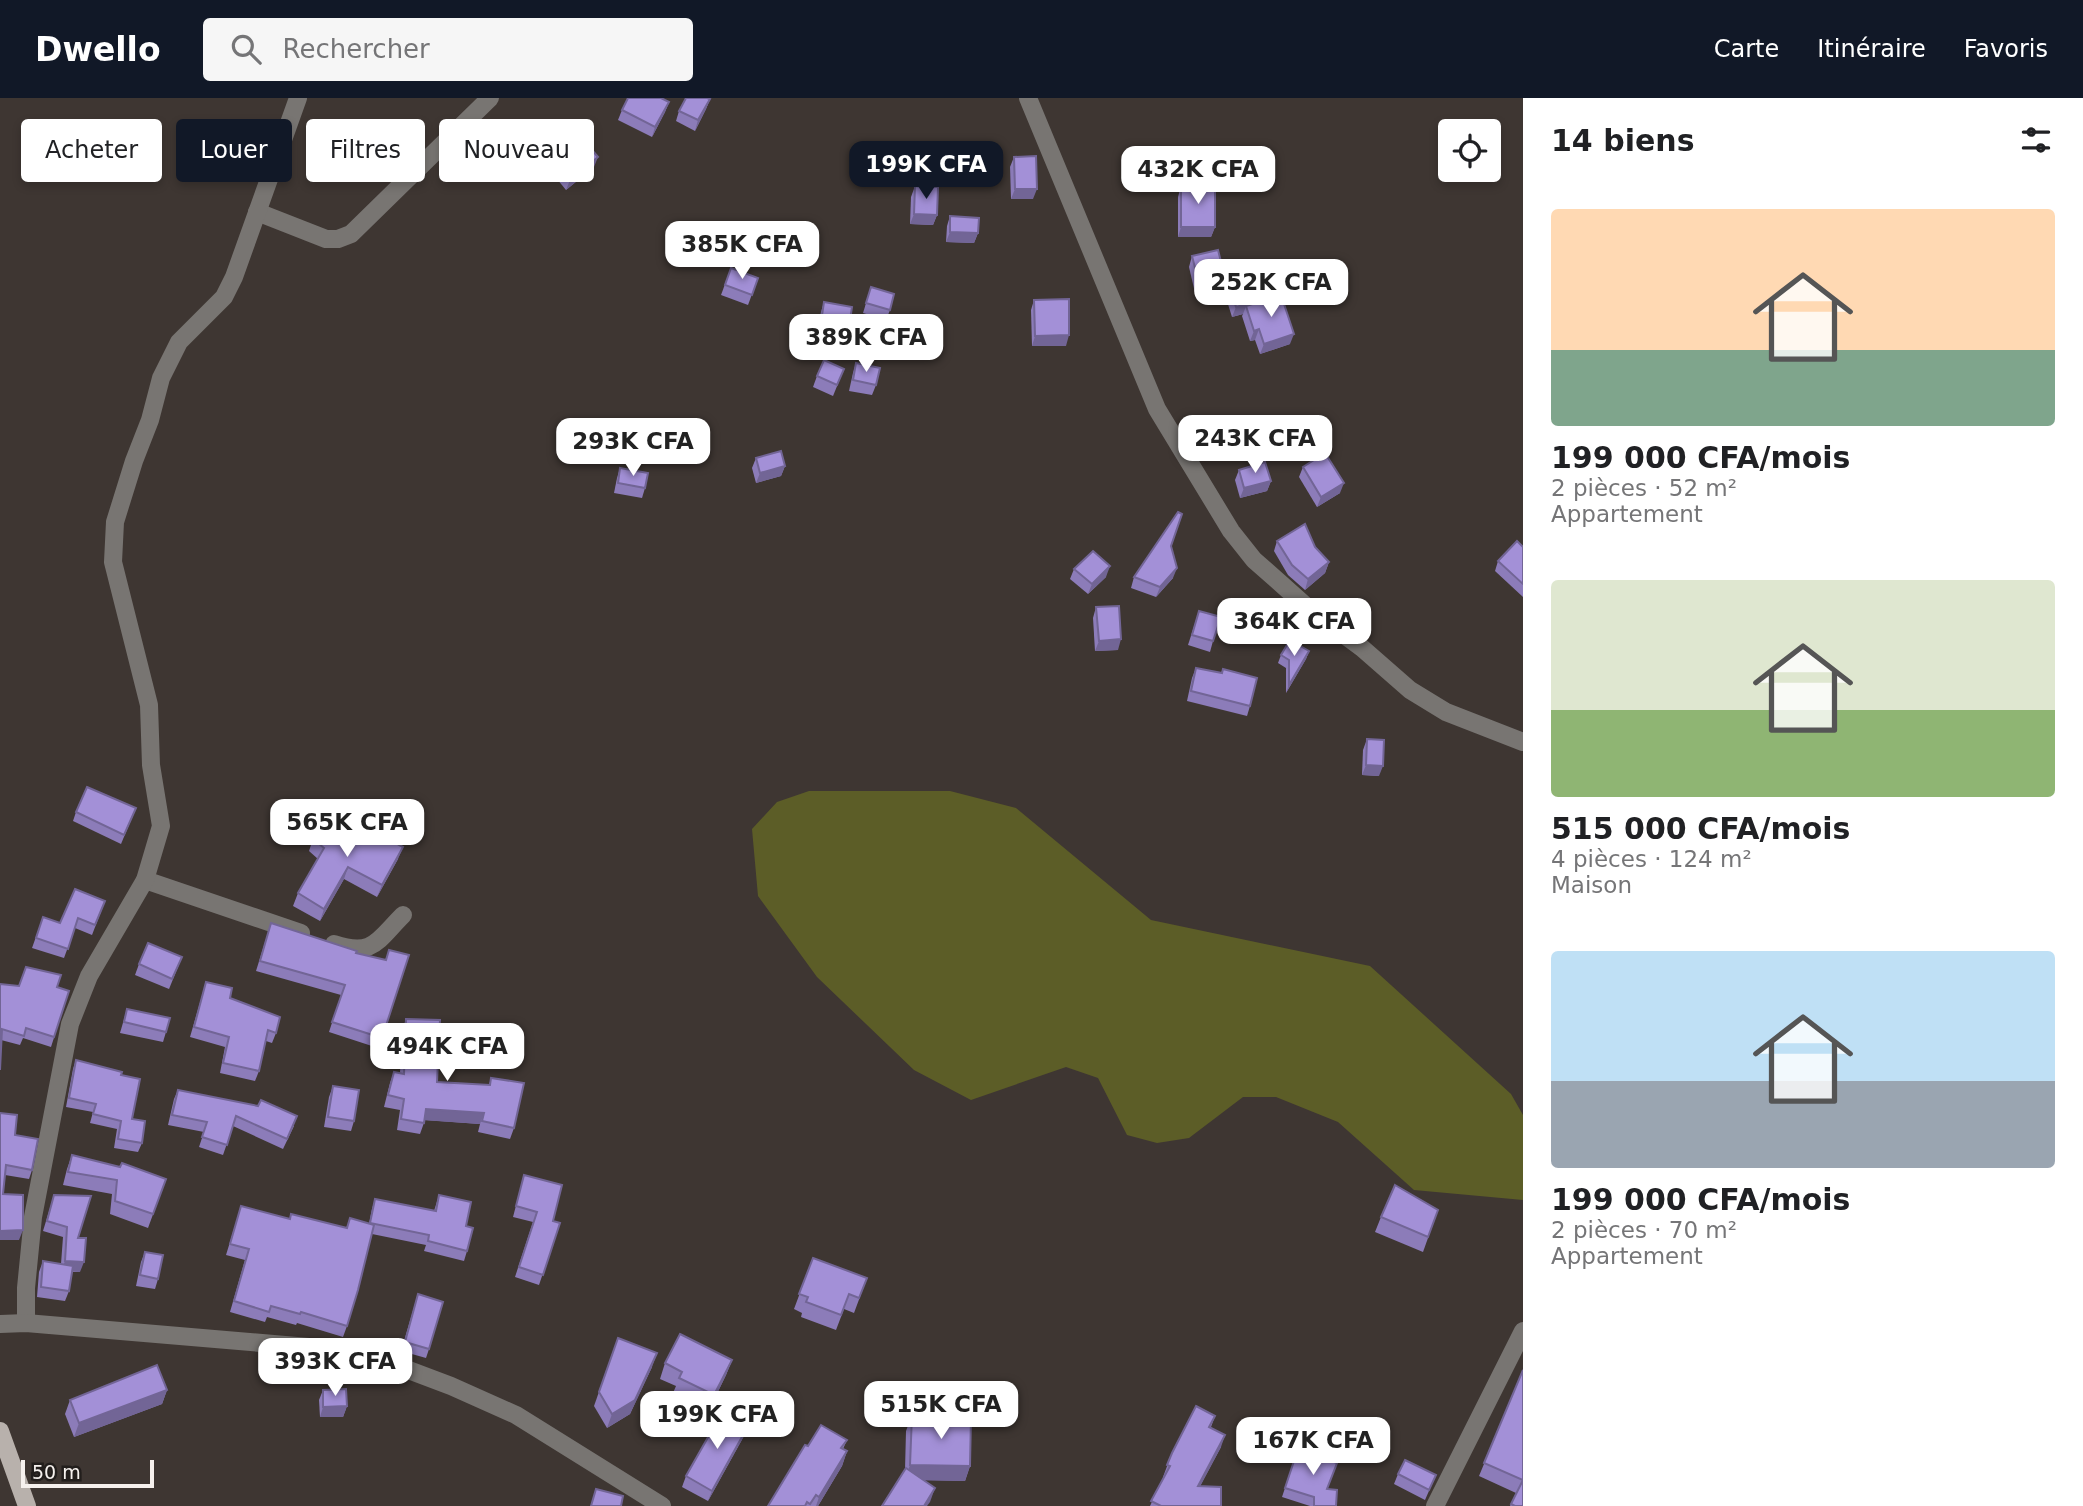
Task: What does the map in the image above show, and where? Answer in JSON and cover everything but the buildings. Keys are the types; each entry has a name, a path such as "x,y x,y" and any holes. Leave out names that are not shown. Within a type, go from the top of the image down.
{"main road":[{"path":"0,1431 27,1506"}],"street":[{"path":"26,1323 26,1288 33,1217 70,1024 89,976 145,880 162,826 150,765 149,705 113,562 115,522 161,378 179,342 224,297 234,277 298,98"},
{"path":"257,212 326,239 338,239 351,234 490,98"},
{"path":"1028,98 1157,409 1231,531 1254,560 1308,608 1362,648 1410,690 1446,712 1523,742"},
{"path":"145,880 353,950 363,950 373,945 403,915"},
{"path":"0,1324 26,1323 332,1349 390,1363 452,1386 516,1415 662,1506"},
{"path":"1435,1506 1523,1331"}],"shaded area":[{"path":"809,791 950,791 1016,808 1151,920 1370,966 1511,1094 1523,1115 1523,1200 1414,1190 1338,1122 1276,1097 1243,1097 1189,1138 1157,1143 1127,1135 1098,1078 1066,1067 971,1100 914,1070 817,977 758,896 752,829 777,802"}]}
